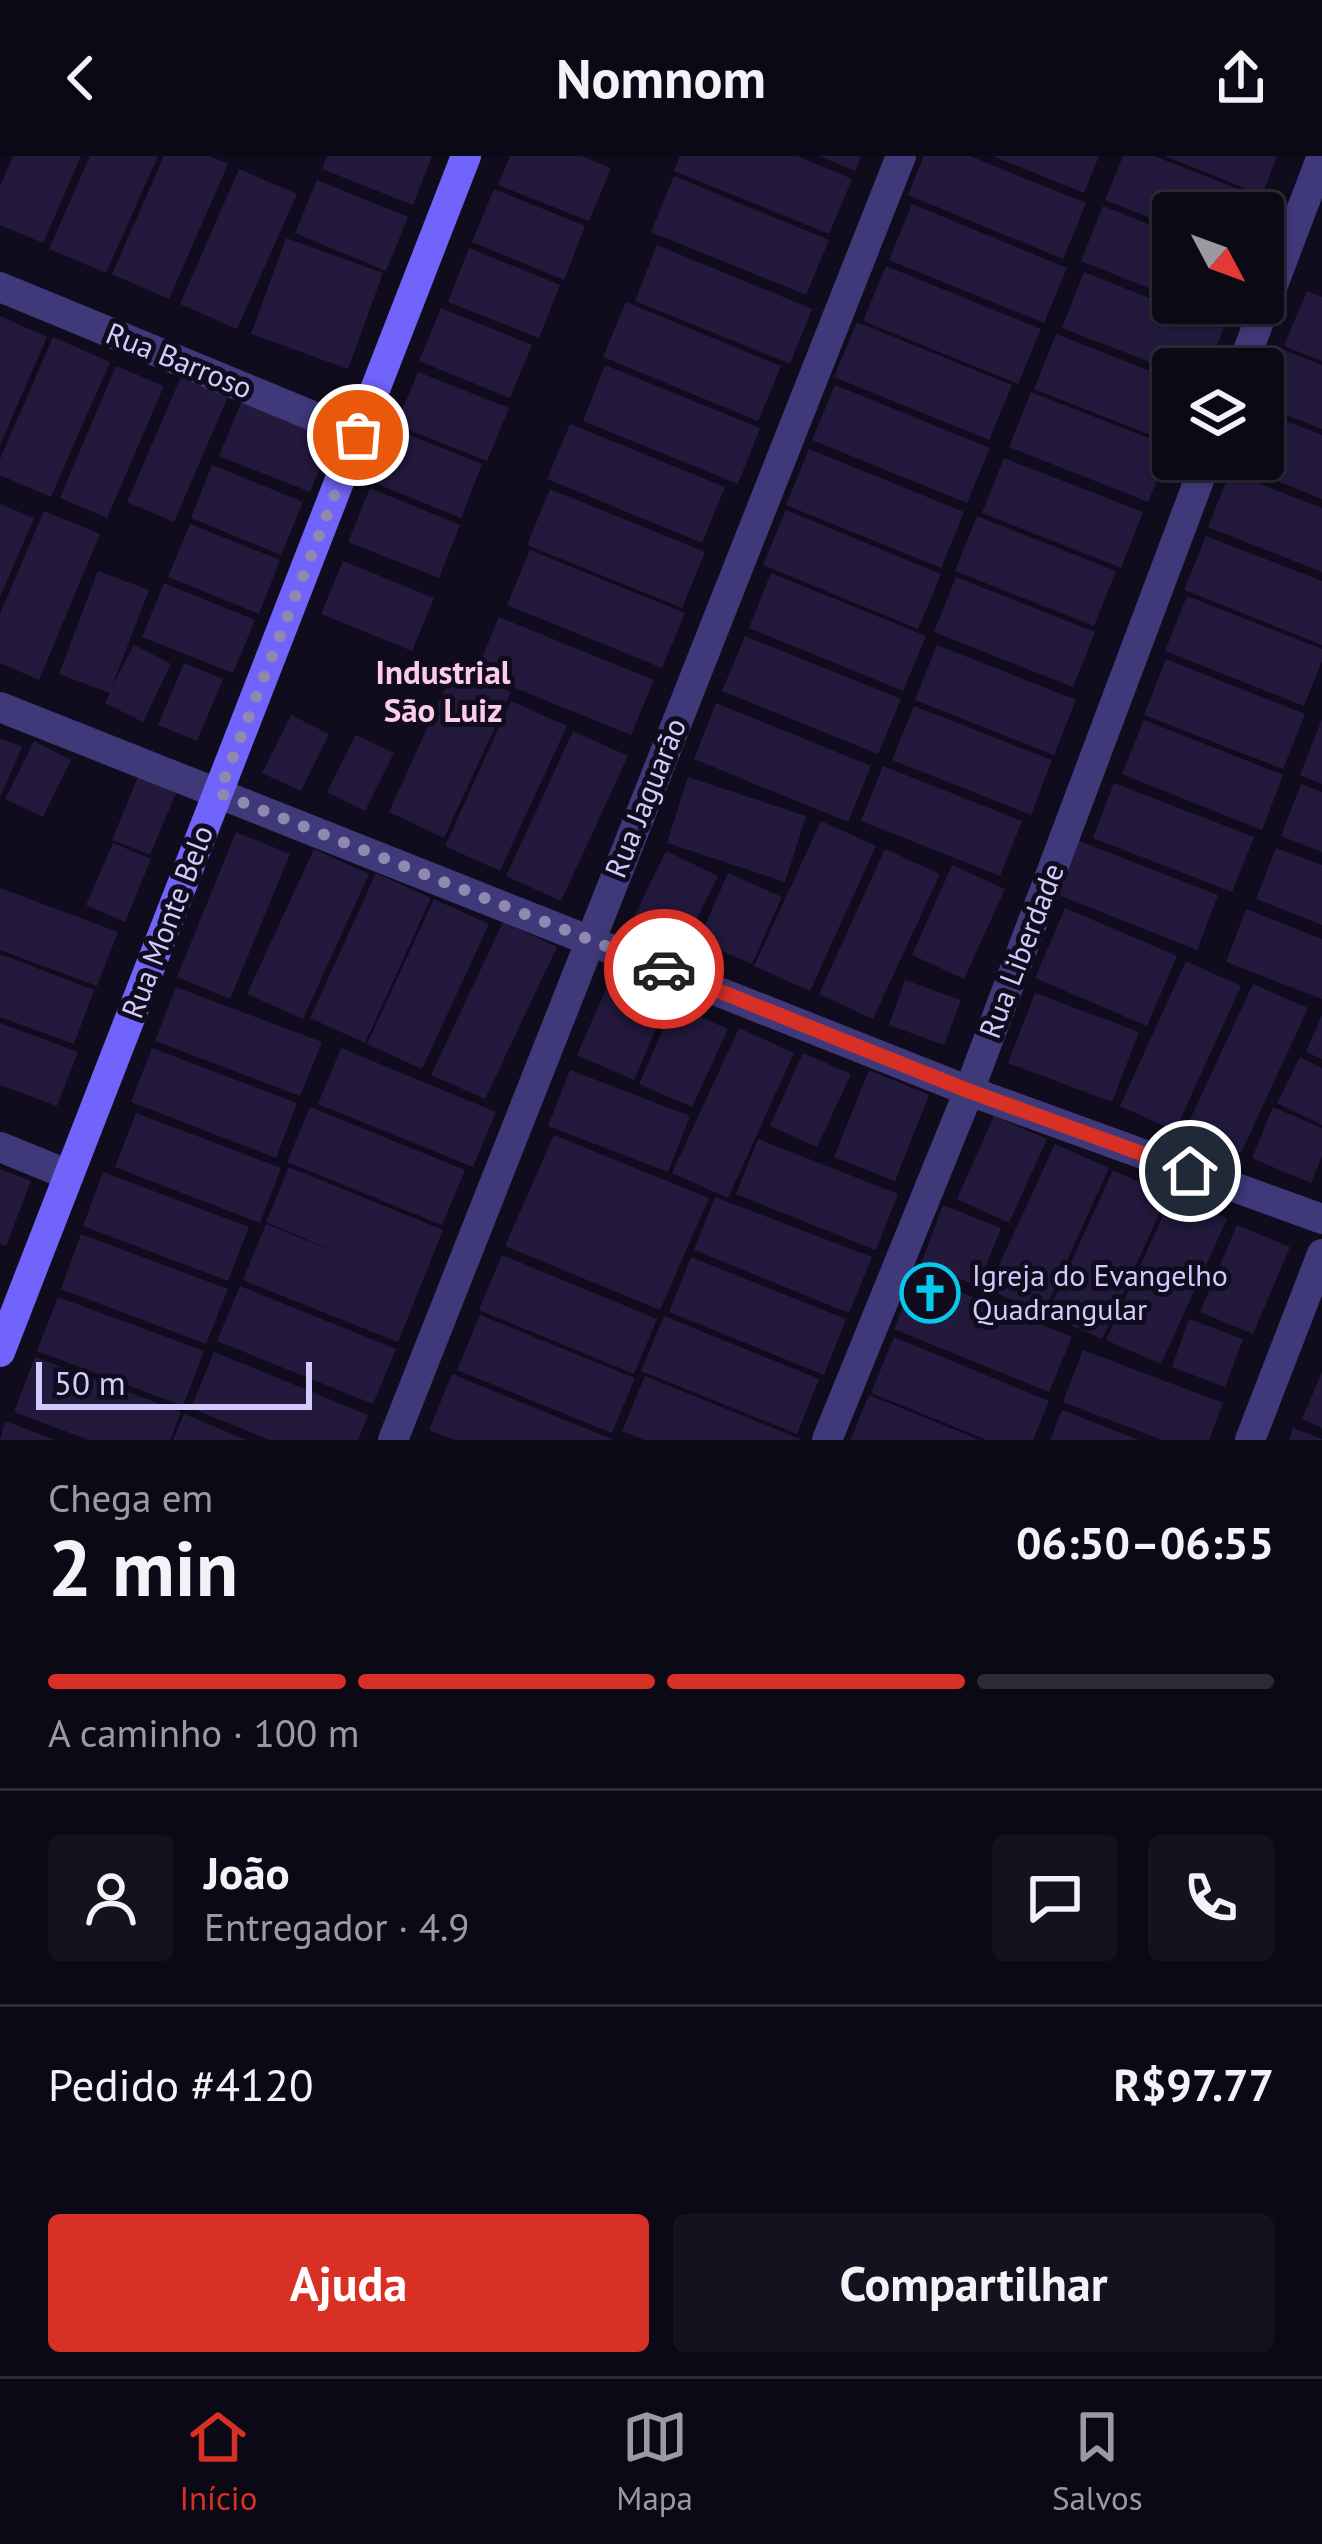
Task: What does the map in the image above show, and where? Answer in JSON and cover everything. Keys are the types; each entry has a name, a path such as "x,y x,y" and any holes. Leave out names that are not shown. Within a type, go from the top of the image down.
{"street":[{"name":"Rua Monte Belo","path":"0,1352 466,156"},
{"name":"Rua Jaguarão","path":"393,1440 901,156"},
{"path":"1249,348 1322,156"},
{"name":"Rua Barroso","path":"0,287 358,435"},
{"name":"Rua Liberdade","path":"826,1440 969,1091 1199,480"},
{"path":"0,707 969,1091 1322,1219"},
{"path":"0,1147 69,1175"},
{"path":"1250,1440 1322,1254"}],"building":[{"path":"13,156 81,156 43,243 0,225 0,187"},
{"path":"90,156 158,156 106,273 49,249"},
{"path":"164,156 209,156 228,164 169,299 112,274"},
{"path":"327,156 432,156 413,205 322,169"},
{"path":"510,156 581,156 611,168 589,221 498,185"},
{"path":"680,156 797,156 852,179 829,234 674,171"},
{"path":"819,156 861,156 855,171"},
{"path":"924,156 970,156 1086,203 1063,259 908,195"},
{"path":"993,156 1099,156 1084,193"},
{"path":"1123,156 1154,156 1246,192 1152,192 1152,219 1105,200"},
{"path":"1165,156 1277,156 1263,192"},
{"path":"239,169 297,194 237,329 180,304"},
{"path":"674,176 829,240 806,295 651,232"},
{"path":"317,180 408,217 386,271 295,233"},
{"path":"494,189 585,226 564,280 472,242"},
{"path":"912,204 1067,268 1044,323 889,260"},
{"path":"1103,206 1152,226 1152,290 1081,261"},
{"path":"286,238 383,273 348,369 251,334"},
{"path":"657,245 812,309 790,364 635,301"},
{"path":"469,248 560,285 539,338 448,302"},
{"path":"886,266 1041,329 1018,384 863,321"},
{"path":"1084,272 1152,299 1152,324 1224,328 1216,348 1152,348 1152,363 1062,328"},
{"path":"1307,291 1322,297 1322,361 1284,346"},
{"path":"626,302 781,366 758,421 603,357"},
{"path":"441,308 532,345 510,398 419,361"},
{"path":"0,316 47,337 0,445"},
{"path":"857,322 1012,385 989,440 834,377"},
{"path":"1056,334 1152,372 1152,436 1034,389"},
{"path":"53,337 110,362 51,497 0,475 0,459"},
{"path":"1284,350 1322,365 1322,429 1284,414"},
{"path":"605,365 760,428 738,484 583,421"},
{"path":"116,366 164,386 107,518 60,498"},
{"path":"184,370 231,390 174,522 127,502"},
{"path":"418,372 509,408 487,461 396,425"},
{"path":"835,385 990,448 967,503 812,440"},
{"path":"1031,392 1152,440 1152,480 1157,480 1148,502 1009,447"},
{"path":"241,403 332,439 310,492 219,456"},
{"path":"1284,420 1322,435 1322,499 1275,480 1284,480"},
{"path":"570,424 725,487 702,543 547,479"},
{"path":"392,428 482,464 461,518 370,481"},
{"path":"809,449 964,512 941,568 786,505"},
{"path":"1004,458 1143,512 1121,568 982,513"},
{"path":"212,465 303,502 281,555 191,518"},
{"path":"1227,480 1250,480 1322,508 1322,572 1208,527"},
{"path":"370,488 460,525 439,578 348,542"},
{"path":"550,489 705,552 682,608 527,545"},
{"path":"0,504 34,518 0,597"},
{"path":"786,510 941,574 918,629 763,565"},
{"path":"44,511 100,534 39,680 0,663 0,614"},
{"path":"977,516 1116,571 1094,626 955,571"},
{"path":"190,524 280,560 259,614 168,577"},
{"path":"1206,536 1322,581 1322,645 1184,590"},
{"path":"530,550 685,613 662,668 507,605"},
{"path":"343,561 434,598 412,651 321,614"},
{"path":"98,571 149,590 112,686 134,645 171,664 143,722 105,703 110,693 59,674"},
{"path":"771,573 926,636 903,691 749,628"},
{"path":"956,577 1095,632 1073,687 934,632"},
{"path":"164,583 255,620 233,673 142,637"},
{"path":"1187,596 1322,649 1322,661 1304,706 1165,651"},
{"path":"499,617 654,680 631,735 476,672"},
{"path":"745,636 901,699 878,754 722,691"},
{"path":"937,645 1076,700 1054,755 915,700"},
{"path":"1166,659 1305,714 1283,769 1144,715"},
{"path":"184,663 223,679 197,741 158,725"},
{"path":"455,667 511,692 444,838 389,812"},
{"path":"511,701 567,726 500,871 445,846"},
{"path":"716,703 871,766 848,822 694,759"},
{"path":"914,706 1052,760 1031,815 892,760"},
{"path":"291,715 329,734 301,791 262,773"},
{"path":"1322,719 1322,784 1300,775"},
{"path":"1144,720 1283,775 1262,830 1122,774"},
{"path":"573,731 628,756 561,901 506,876"},
{"path":"356,735 394,753 365,811 327,792"},
{"path":"0,738 22,747 0,797"},
{"path":"34,741 71,760 43,817 5,799"},
{"path":"883,766 1022,821 1000,876 861,821"},
{"path":"138,777 176,793 150,855 112,840"},
{"path":"688,777 806,816 785,882 667,843"},
{"path":"1114,783 1254,837 1232,892 1093,838"},
{"path":"1301,784 1322,792 1322,852 1281,836"},
{"path":"821,821 876,846 810,991 754,966"},
{"path":"236,832 290,854 230,999 177,977"},
{"path":"1079,841 1218,895 1197,950 1058,895"},
{"path":"113,843 151,859 125,922 86,905"},
{"path":"1276,848 1322,865 1322,925 1256,899"},
{"path":"314,849 369,874 303,1019 247,994"},
{"path":"885,849 940,874 873,1019 819,994"},
{"path":"666,851 718,876 683,946 632,921"},
{"path":"952,865 1005,889 964,979 912,955"},
{"path":"376,873 431,898 365,1043 310,1018"},
{"path":"728,873 782,897 752,964 698,941"},
{"path":"0,888 118,932 97,986 0,950"},
{"path":"434,899 489,924 422,1069 367,1044"},
{"path":"1065,908 1177,956 1147,1026 1035,978"},
{"path":"1246,909 1322,939 1322,999 1226,962"},
{"path":"503,922 557,947 485,1099 431,1075"},
{"path":"0,954 94,990 74,1044 0,1017"},
{"path":"1186,961 1241,986 1175,1131 1120,1106"},
{"path":"612,975 669,999 634,1080 577,1055"},
{"path":"905,980 961,1000 944,1045 889,1025"},
{"path":"1253,984 1308,1008 1241,1153 1186,1128"},
{"path":"176,987 322,1042 300,1096 155,1041"},
{"path":"1035,993 1139,1032 1112,1102 1008,1063"},
{"path":"674,1005 728,1029 692,1107 639,1084"},
{"path":"1322,1015 1322,1059 1306,1052"},
{"path":"0,1023 78,1052 57,1106 0,1085"},
{"path":"739,1028 794,1053 728,1198 672,1173"},
{"path":"152,1048 297,1103 276,1158 131,1102"},
{"path":"341,1048 496,1112 473,1167 318,1104"},
{"path":"803,1053 851,1074 817,1147 770,1126"},
{"path":"1300,1057 1322,1068 1322,1125 1277,1103"},
{"path":"570,1070 690,1116 668,1172 548,1126"},
{"path":"869,1070 929,1095 895,1181 834,1157"},
{"path":"310,1107 465,1170 442,1225 287,1162"},
{"path":"1273,1107 1322,1128 1322,1156 1311,1183 1252,1158"},
{"path":"136,1113 281,1168 260,1223 115,1167"},
{"path":"994,1116 1047,1139 1009,1223 957,1199"},
{"path":"554,1135 709,1198 660,1310 505,1246"},
{"path":"758,1139 898,1194 876,1250 736,1194"},
{"path":"1055,1144 1109,1168 1043,1314 988,1289"},
{"path":"289,1167 443,1230 398,1342 243,1280 266,1224 345,1256 266,1222"},
{"path":"0,1169 31,1181 6,1246 0,1244"},
{"path":"1113,1170 1168,1195 1102,1339 1047,1315"},
{"path":"103,1172 249,1227 228,1281 83,1226"},
{"path":"1173,1194 1227,1219 1161,1364 1106,1340"},
{"path":"715,1197 872,1257 849,1313 694,1250"},
{"path":"943,1205 1001,1228 978,1286 921,1264"},
{"path":"1237,1225 1290,1247 1253,1334 1200,1312"},
{"path":"81,1234 228,1289 206,1344 61,1289"},
{"path":"502,1255 657,1319 634,1374 479,1310"},
{"path":"691,1257 846,1319 824,1375 669,1312"},
{"path":"916,1274 1072,1337 1049,1392 894,1329"},
{"path":"240,1286 396,1349 373,1404 217,1341"},
{"path":"58,1297 204,1351 183,1406 37,1351"},
{"path":"480,1315 635,1378 612,1433 457,1370"},
{"path":"664,1316 819,1379 797,1434 641,1371"},
{"path":"1189,1319 1243,1339 1225,1387 1172,1367"},
{"path":"894,1337 1049,1401 1033,1440 987,1440 871,1393"},
{"path":"1083,1350 1223,1403 1209,1440 1162,1440 1063,1402"},
{"path":"214,1352 368,1415 358,1440 270,1440 191,1408"},
{"path":"35,1357 181,1412 170,1440 89,1440 14,1412"},
{"path":"1322,1372 1322,1428 1302,1419"},
{"path":"452,1374 614,1440 455,1440 429,1430"},
{"path":"645,1376 803,1440 644,1440 622,1431"},
{"path":"869,1395 980,1440 850,1440"},
{"path":"1062,1410 1139,1440 1050,1440"},
{"path":"184,1414 247,1440 173,1440"},
{"path":"5,1421 55,1440 0,1440"},
{"path":"1293,1428 1322,1439 1322,1440 1289,1440"}],"way so far":[{"path":"358,435 219,793 664,969"}],"place":[{"name":"Igreja do Evangelho Quadrangular","path":"930,1293"}],"district":[{"name":"Industrial São Luiz","path":"443,691"}],"route":[{"path":"664,969 969,1091 1190,1171"}]}
